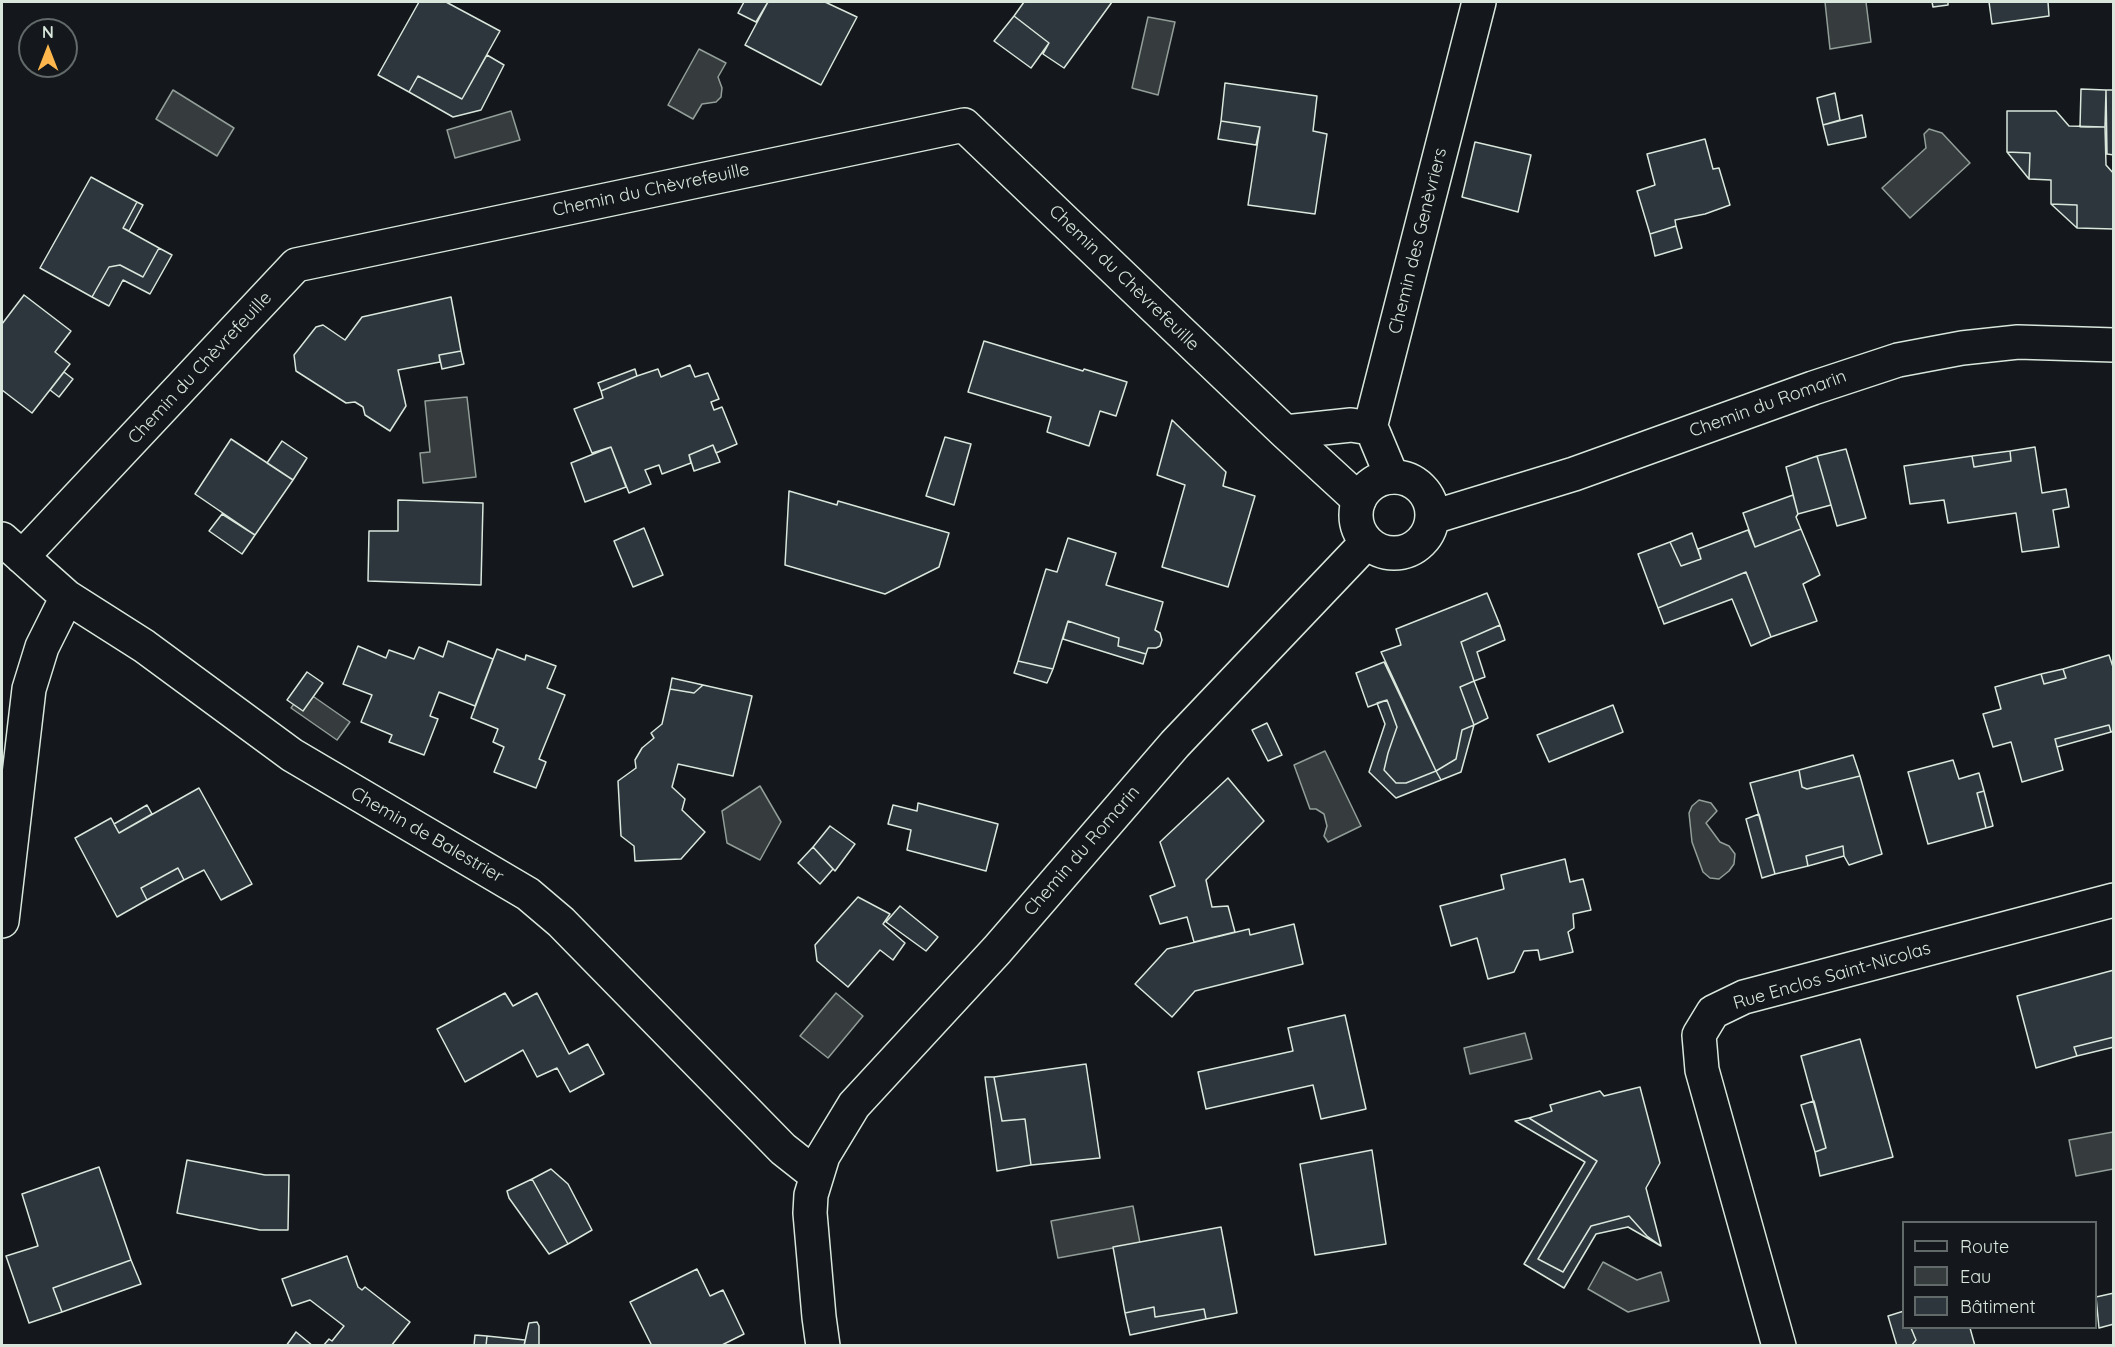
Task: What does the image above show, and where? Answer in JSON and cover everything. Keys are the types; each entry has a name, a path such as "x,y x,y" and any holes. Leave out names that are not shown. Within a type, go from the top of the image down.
{"street":[{"name":"Chemin des Genèvriers","path":"1370,428 1479,2"},
{"name":"Chemin du Chèvrefeuille","path":"12,548 296,265 964,125 1359,500"},
{"name":"Chemin du Romarin","path":"1433,517 1574,474 1898,360 1962,348 2018,342 2114,345"},
{"path":"1285,432 1351,425 1370,428 1392,477"},
{"path":"1392,477 1405,478 1417,484 1426,493 1433,517 1424,540 1414,548 1389,553 1367,542 1356,522 1359,500 1365,490 1373,484 1392,477"},
{"name":"Chemin du Romarin","path":"824,1346 819,1317 810,1213 811,1195 823,1156 854,1105 997,950 1175,744 1367,542"},
{"name":"Chemin de Balestrier","path":"12,548 67,597 144,646 292,755 528,894 561,922 783,1149 816,1175"},
{"path":"2,921 30,689 42,647 67,597"},
{"name":"Rue Enclos Saint-Nicolas","path":"1779,1346 1702,1070 1699,1035 1713,1012 1744,998 2114,900"}],"water":[{"path":"1825,2 1866,2 1871,42 1830,49"},
{"path":"1148,17 1175,22 1158,95 1132,88"},
{"path":"699,49 726,63 718,77 722,88 721,97 716,102 702,104 693,119 668,105"},
{"path":"173,90 234,128 217,156 156,119"},
{"path":"511,111 520,140 455,158 447,130"},
{"path":"1929,129 1942,133 1970,163 1910,218 1882,188 1926,148 1924,134"},
{"path":"467,397 476,477 423,483 420,453 430,452 425,401"},
{"path":"304,690 350,722 337,740 291,708"},
{"path":"1325,751 1361,826 1328,842 1324,836 1327,826 1324,814 1316,809 1310,809 1294,765"},
{"path":"760,786 781,822 760,860 727,843 722,811"},
{"path":"1699,800 1711,803 1717,811 1706,823 1720,842 1729,846 1735,854 1734,864 1719,879 1710,878 1703,872 1692,842 1689,813 1692,806"},
{"path":"836,993 863,1016 828,1058 800,1036"},
{"path":"1525,1033 1532,1059 1470,1074 1464,1048"},
{"path":"2113,1132 2113,1169 2076,1176 2069,1140"},
{"path":"1133,1206 1140,1243 1058,1258 1051,1221"},
{"path":"1603,1262 1637,1280 1661,1272 1669,1301 1628,1312 1588,1289"}],"building":[{"path":"419,2 446,2 500,31 462,99 418,76 409,92 378,75"},
{"path":"744,2 768,2 756,22 738,13"},
{"path":"768,2 825,2 857,17 821,85 745,45"},
{"path":"1024,2 1112,2 1064,68 1043,54 1049,43 1014,16"},
{"path":"1932,2 1948,2 1948,5 1933,7"},
{"path":"1989,2 2048,2 2049,16 1992,24"},
{"path":"1014,16 1049,43 1031,68 994,41"},
{"path":"487,55 504,65 481,110 453,117 409,92 418,76 462,99"},
{"path":"1225,83 1317,96 1313,131 1327,134 1315,214 1248,205 1260,127 1221,121"},
{"path":"2081,89 2106,90 2105,127 2080,127"},
{"path":"2106,90 2114,90 2114,155 2107,154"},
{"path":"1835,93 1840,120 1823,125 1817,98"},
{"path":"2007,111 2056,111 2069,126 2105,127 2106,165 2114,174 2114,229 2077,228 2077,205 2051,204 2051,180 2029,179 2030,153 2007,152"},
{"path":"1862,115 1866,137 1828,145 1823,125"},
{"path":"1221,121 1260,127 1256,145 1218,139"},
{"path":"1705,139 1713,169 1719,168 1730,205 1705,214 1675,220 1676,226 1650,234 1637,191 1655,185 1647,154"},
{"path":"1475,142 1531,155 1518,212 1462,197"},
{"path":"2007,152 2030,153 2029,179"},
{"path":"91,177 137,202 123,228 159,248 143,277 120,265 109,267 92,297 40,268"},
{"path":"137,202 143,205 129,231 123,228"},
{"path":"2051,204 2077,205 2077,228"},
{"path":"1676,226 1682,248 1655,256 1650,234"},
{"path":"159,248 172,255 150,294 123,280 109,306 92,297 109,267 120,265 143,277"},
{"path":"24,295 71,331 55,352 70,364 32,413 2,390 2,324"},
{"path":"451,297 461,351 439,355 440,362 398,370 406,406 390,431 365,415 363,407 355,402 346,403 296,371 294,355 316,327 323,325 345,340 362,317"},
{"path":"984,341 1127,382 1116,416 1100,411 1089,446 1047,432 1051,417 968,392"},
{"path":"461,351 464,364 442,369 439,355"},
{"path":"690,365 695,377 708,373 719,399 711,402 714,410 722,407 737,444 716,453 713,445 689,455 691,463 662,474 659,465 645,470 651,484 629,493 611,447 592,453 574,409 603,398 601,391 637,376 658,369 661,377"},
{"path":"635,369 637,376 601,391 598,383"},
{"path":"64,372 73,379 59,397 50,390"},
{"path":"1172,420 1226,472 1223,486 1255,496 1228,587 1162,567 1185,485 1157,475"},
{"path":"945,437 971,444 954,505 926,496"},
{"path":"231,439 293,480 255,535 195,494"},
{"path":"282,441 307,458 293,480 267,463"},
{"path":"713,445 720,462 694,471 689,455"},
{"path":"611,447 626,487 585,502 571,463"},
{"path":"2035,447 2042,493 2066,489 2069,507 2053,510 2059,547 2022,552 2016,513 1948,523 1944,500 1910,504 1904,466 1972,456 1974,467 2011,461 2010,451"},
{"path":"1846,449 1866,518 1837,526 1817,456"},
{"path":"2010,451 2011,461 1974,467 1972,456"},
{"path":"1817,456 1831,505 1798,514 1786,467"},
{"path":"789,491 837,505 838,501 949,533 939,567 885,594 785,565"},
{"path":"1793,495 1798,514 1796,517 1801,529 1755,547 1743,513"},
{"path":"398,500 483,503 481,585 368,581 369,531 398,531"},
{"path":"222,514 255,535 242,554 209,531"},
{"path":"644,528 663,575 633,587 614,541"},
{"path":"1801,529 1820,575 1803,584 1817,621 1771,637 1746,572 1658,608 1638,554 1670,542 1681,566 1701,559 1698,549 1748,530 1755,547"},
{"path":"1692,533 1701,559 1681,566 1670,542"},
{"path":"1068,538 1116,553 1106,585 1163,602 1155,630 1160,633 1162,640 1160,646 1148,648 1146,654 1118,646 1119,638 1068,621 1053,669 1018,661 1046,569 1057,572"},
{"path":"1746,572 1771,637 1751,646 1732,599 1664,624 1658,608"},
{"path":"1487,593 1500,625 1461,642 1474,681 1460,687 1474,725 1462,730 1456,759 1436,771 1381,652 1401,645 1396,629"},
{"path":"1068,621 1119,638 1118,646 1146,654 1143,664 1063,639"},
{"path":"1500,625 1505,640 1477,652 1485,677 1474,681 1461,642"},
{"path":"448,641 493,659 475,706 439,692 430,716 438,719 424,755 389,742 392,735 361,722 372,695 343,684 358,646 386,658 389,650 414,659 419,647 443,657"},
{"path":"497,649 525,660 526,655 556,666 547,688 565,695 539,759 546,762 536,788 494,772 504,747 493,742 498,729 471,718"},
{"path":"2109,655 2114,670 2114,731 2111,732 2109,725 2055,739 2063,770 2022,782 2011,742 1993,747 1983,714 2001,709 1995,687 2041,674 2044,684 2066,678 2063,669"},
{"path":"1018,661 1053,669 1047,683 1014,673"},
{"path":"1384,662 1436,771 1406,783 1396,783 1384,770 1397,727 1387,700 1368,707 1356,673"},
{"path":"2063,669 2066,678 2044,684 2041,674"},
{"path":"307,672 323,683 303,711 287,700"},
{"path":"672,678 703,685 694,693 670,689"},
{"path":"1474,681 1488,718 1474,725 1460,687"},
{"path":"703,685 752,696 733,776 678,764 672,787 685,799 682,810 705,832 681,859 635,861 634,846 621,836 618,781 636,768 635,760 642,748 654,738 651,733 662,724 670,689 694,693"},
{"path":"1387,700 1397,727 1384,770 1396,783 1406,783 1436,771 1441,780 1396,798 1369,772 1385,724 1377,703"},
{"path":"1613,705 1623,732 1549,762 1537,735"},
{"path":"1267,723 1282,755 1268,761 1252,730"},
{"path":"1474,725 1461,772 1441,780 1436,771 1456,759 1462,730"},
{"path":"2109,725 2111,732 2057,747 2055,739"},
{"path":"1853,755 1860,776 1807,789 1802,787 1799,770"},
{"path":"1953,760 1959,779 1979,773 1984,791 1977,793 1986,828 1928,844 1908,772"},
{"path":"1799,770 1802,787 1807,789 1860,776 1882,854 1849,865 1844,856 1843,846 1806,856 1808,866 1775,874 1750,783"},
{"path":"1228,778 1264,821 1206,880 1212,907 1228,906 1235,932 1194,942 1187,917 1160,924 1150,896 1175,886 1160,842"},
{"path":"199,788 252,884 221,900 204,870 184,880 178,868 141,888 147,900 117,917 75,838 111,818 119,833"},
{"path":"1984,791 1993,826 1986,828 1977,793"},
{"path":"918,803 998,824 986,871 907,850 911,830 888,824 893,805 917,811"},
{"path":"147,805 152,814 119,833 114,824"},
{"path":"1759,814 1775,874 1762,878 1746,819"},
{"path":"830,826 855,844 835,871 813,847"},
{"path":"1843,846 1844,856 1808,866 1806,856"},
{"path":"813,847 833,869 820,884 798,863"},
{"path":"1565,859 1570,882 1583,879 1591,910 1573,914 1574,928 1568,932 1573,952 1540,960 1538,950 1524,951 1514,972 1488,979 1477,938 1451,946 1440,906 1504,889 1501,875"},
{"path":"178,868 184,880 147,900 141,888"},
{"path":"858,897 890,914 883,924 905,943 893,960 880,950 848,987 817,961 815,945"},
{"path":"900,906 938,937 926,951 886,922"},
{"path":"1294,924 1303,964 1195,991 1172,1017 1135,984 1167,949 1249,929 1250,935"},
{"path":"2114,970 2114,1037 2074,1047 2077,1056 2036,1068 2017,996"},
{"path":"505,993 513,1006 537,993 569,1054 588,1044 604,1074 570,1092 557,1068 537,1077 523,1050 465,1082 437,1029"},
{"path":"1345,1015 1366,1109 1321,1119 1313,1085 1206,1109 1198,1072 1293,1051 1288,1028"},
{"path":"2114,1037 2114,1047 2077,1056 2074,1047"},
{"path":"1860,1039 1893,1157 1820,1176 1815,1152 1826,1148 1801,1056"},
{"path":"1086,1064 1100,1158 1031,1165 1025,1119 1002,1121 994,1077"},
{"path":"985,1077 994,1077 1002,1121 1025,1119 1031,1165 997,1171"},
{"path":"1640,1087 1660,1163 1646,1188 1661,1246 1647,1236 1629,1216 1591,1226 1563,1272 1538,1259 1597,1161 1529,1118 1552,1111 1550,1105 1600,1091 1604,1096"},
{"path":"1814,1101 1826,1148 1815,1152 1801,1105"},
{"path":"1529,1118 1597,1161 1538,1259 1563,1272 1591,1226 1629,1216 1647,1236 1661,1246 1628,1227 1596,1234 1564,1288 1524,1264 1585,1162 1515,1121"},
{"path":"1372,1150 1386,1244 1315,1255 1300,1164"},
{"path":"187,1160 265,1175 289,1175 288,1230 260,1230 177,1213"},
{"path":"99,1167 131,1260 53,1288 62,1312 29,1323 6,1256 38,1246 22,1194"},
{"path":"551,1169 568,1184 592,1230 568,1244 532,1179"},
{"path":"532,1179 568,1244 549,1254 509,1198 507,1191"},
{"path":"1221,1227 1237,1313 1206,1319 1204,1309 1155,1317 1154,1307 1125,1313 1113,1247"},
{"path":"347,1256 358,1287 362,1290 365,1287 410,1322 391,1346 323,1346 329,1339 332,1341 344,1326 310,1300 292,1306 282,1279"},
{"path":"131,1260 141,1284 62,1312 53,1288"},
{"path":"697,1269 710,1296 723,1290 744,1334 720,1346 652,1346 630,1302"},
{"path":"2114,1293 2114,1324 2099,1328 2097,1297"},
{"path":"1154,1307 1155,1317 1204,1309 1206,1319 1130,1335 1125,1313"},
{"path":"1902,1312 1902,1329 1911,1329 1916,1340 1911,1346 1897,1346 1888,1316"},
{"path":"537,1322 539,1346 524,1346 529,1323"},
{"path":"1911,1329 1970,1329 1975,1346 1911,1346 1916,1340"},
{"path":"296,1332 313,1346 286,1346"},
{"path":"475,1335 487,1336 486,1346 474,1346"},
{"path":"487,1336 525,1340 524,1346 486,1346"}]}
